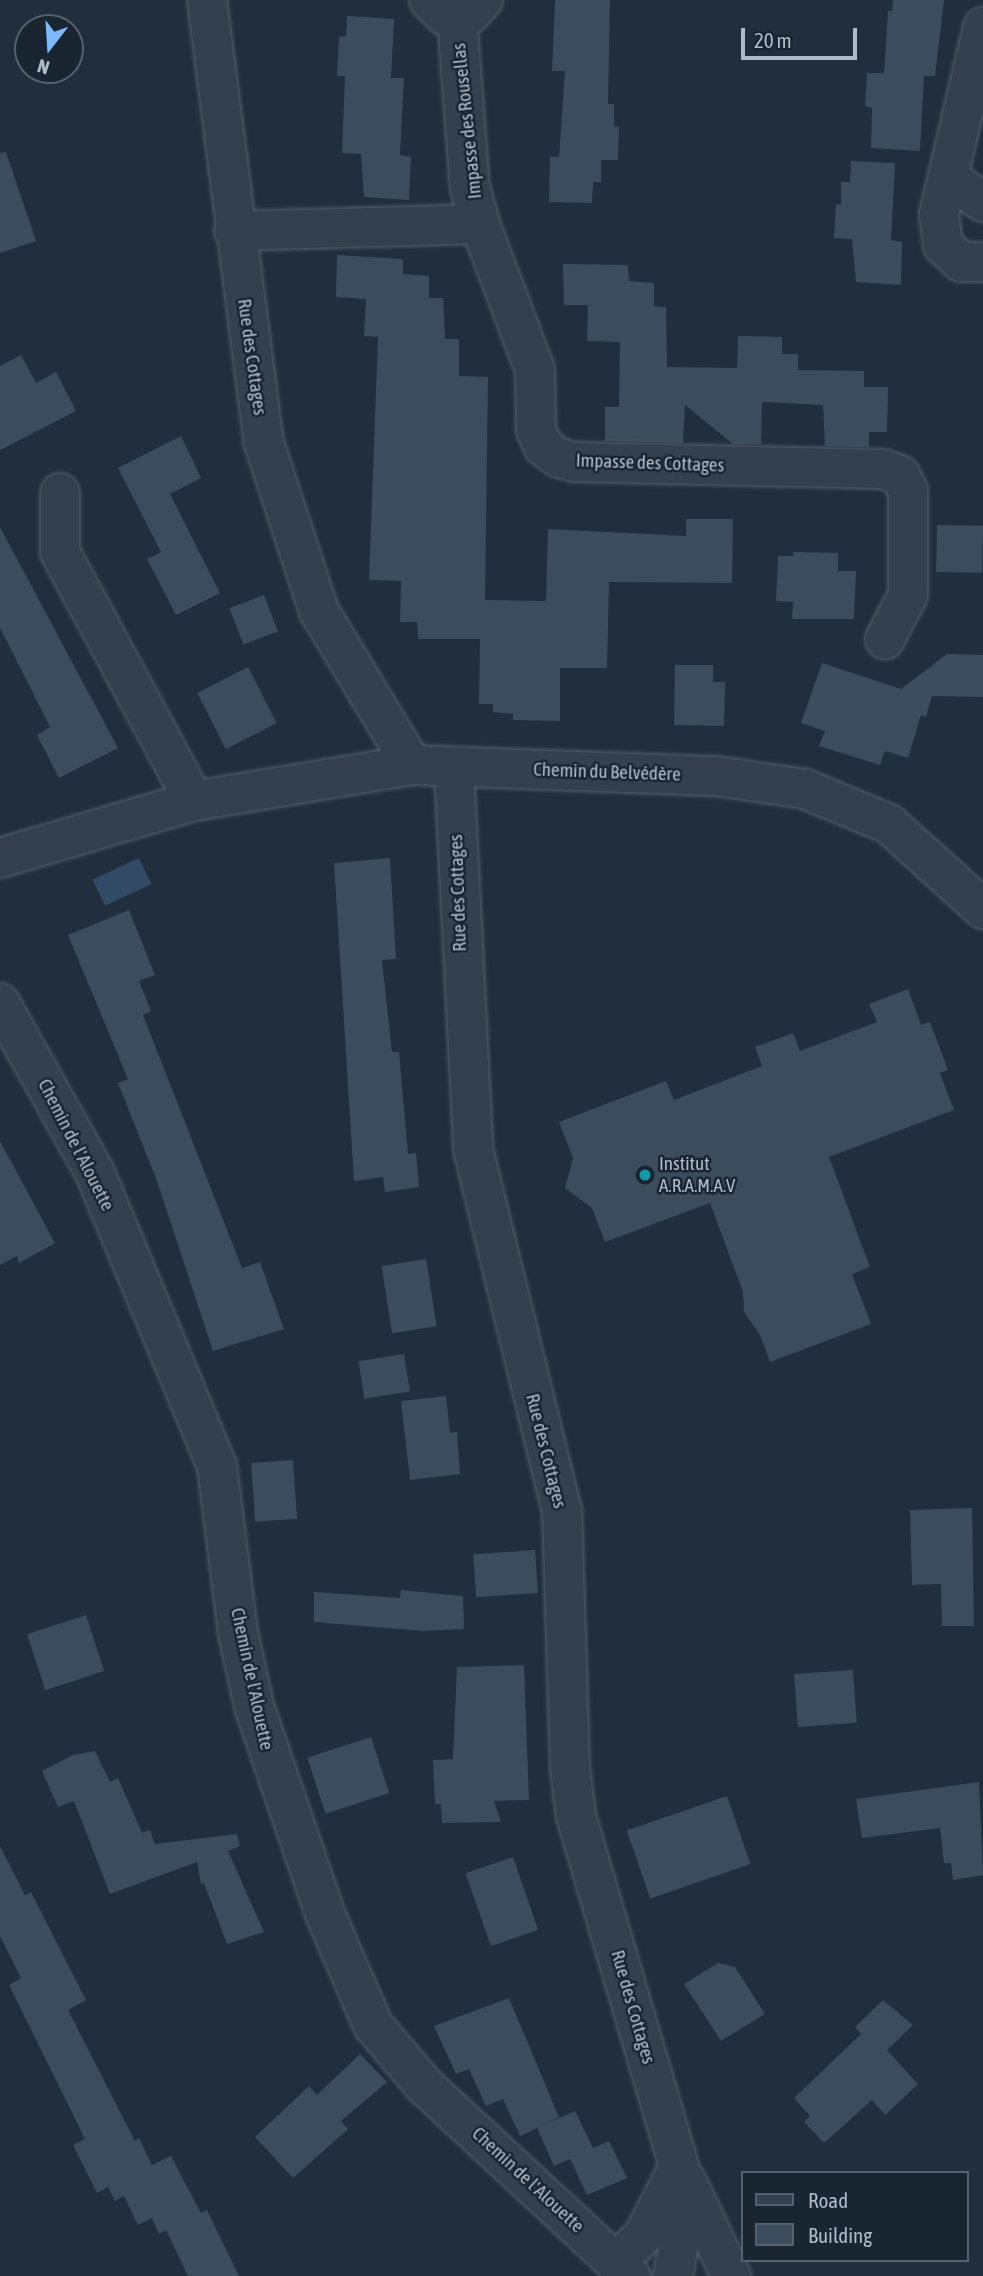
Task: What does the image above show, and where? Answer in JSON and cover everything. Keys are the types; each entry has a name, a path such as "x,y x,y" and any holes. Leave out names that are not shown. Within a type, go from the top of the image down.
{"street":[{"name":"Rue des Cottages","path":"207,0 234,231 263,440 315,598 412,765"},
{"name":"Impasse des Rousellas","path":"456,6 470,188 480,224"},
{"path":"983,27 950,179 939,214 943,245 961,261 983,262"},
{"path":"950,179 983,202"},
{"path":"234,231 480,224"},
{"name":"Impasse des Cottages","path":"480,224 535,370 537,430 550,453 574,462 883,469 900,475 908,491 908,595 885,639"},
{"path":"60,493 60,552 194,801"},
{"name":"Chemin du Belvédère","path":"0,858 194,801 412,765 716,776 805,789 889,824 983,909"},
{"name":"Rue des Cottages","path":"454,768 473,1149 562,1510 570,1768 576,1816 679,2167"},
{"name":"Chemin de l'Alouette","path":"0,1003 95,1173 217,1466 238,1633 254,1706 326,1916 373,2025 425,2086 623,2270"},
{"path":"623,2270 679,2167"},
{"path":"673,2276 684,2217 679,2167"},
{"path":"679,2167 731,2276"}],"water":[{"path":"139,858 151,884 105,906 93,880"}],"building":[{"path":"555,0 610,0 608,104 614,104 614,126 619,127 618,160 601,160 601,182 593,182 592,203 549,202 550,157 559,157 565,71 552,71"},
{"path":"893,0 944,0 935,76 924,76 920,151 871,148 872,108 865,106 867,73 884,73 888,11 892,11"},
{"path":"347,16 394,19 391,78 404,78 400,155 411,157 409,200 364,197 361,154 342,153 345,76 337,76 339,37 346,36"},
{"path":"6,152 36,241 0,253 0,153"},
{"path":"851,161 895,163 891,240 902,242 901,285 856,282 852,239 834,238 836,204 841,205 841,182 850,182"},
{"path":"337,255 403,259 403,274 429,276 429,298 443,298 445,339 459,339 459,376 488,377 485,600 546,601 548,529 686,536 686,519 733,519 732,583 609,582 607,668 560,668 560,721 513,720 513,714 493,712 493,704 479,704 480,639 418,639 417,622 400,622 401,581 369,580 378,337 364,336 366,299 336,297"},
{"path":"563,264 628,265 629,281 654,283 654,306 666,307 667,367 737,368 738,336 782,337 782,354 798,354 798,370 864,371 864,387 888,387 887,432 869,432 869,447 825,446 823,405 762,402 761,444 733,444 685,405 683,443 605,441 605,407 619,407 620,342 587,341 588,305 564,305"},
{"path":"21,355 36,383 56,372 76,411 0,450 0,366"},
{"path":"181,436 201,478 170,494 220,593 176,615 147,559 161,552 118,468"},
{"path":"937,525 983,526 982,573 936,572"},
{"path":"0,527 118,748 59,778 37,735 50,727 0,628"},
{"path":"793,552 838,553 838,571 856,571 854,619 792,619 793,602 776,601 778,556 793,556"},
{"path":"264,595 278,631 243,645 229,608"},
{"path":"947,654 983,655 983,697 932,696 926,717 921,715 908,758 885,751 880,765 819,746 825,731 801,723 822,663 901,689"},
{"path":"675,665 713,665 713,682 725,682 724,726 674,725"},
{"path":"248,667 277,723 226,749 197,693"},
{"path":"390,858 396,959 382,960 392,1052 399,1052 408,1154 416,1153 419,1187 385,1192 383,1177 354,1181 334,863"},
{"path":"129,910 155,975 139,981 151,1011 143,1015 242,1268 260,1262 284,1329 213,1351 157,1181 118,1083 128,1079 68,935"},
{"name":"Institut A.R.A.M.A.V","path":"908,989 921,1025 930,1022 948,1070 940,1073 954,1110 829,1157 870,1267 852,1274 871,1324 770,1362 760,1335 744,1312 743,1292 710,1203 605,1242 592,1208 565,1188 573,1158 559,1122 666,1081 674,1100 762,1066 755,1047 793,1033 800,1051 877,1022 869,1004"},
{"path":"0,1141 55,1243 19,1263 17,1256 0,1265"},
{"path":"426,1259 437,1326 392,1333 382,1266"},
{"path":"404,1354 410,1392 365,1399 359,1361"},
{"path":"446,1396 450,1433 457,1432 460,1474 410,1480 401,1401"},
{"path":"293,1460 297,1519 255,1522 251,1463"},
{"path":"972,1508 974,1626 942,1626 941,1584 912,1585 910,1510"},
{"path":"535,1550 538,1593 476,1597 473,1554"},
{"path":"401,1590 463,1596 464,1629 423,1631 314,1622 314,1592 400,1598"},
{"path":"86,1615 104,1671 45,1690 27,1634"},
{"path":"524,1665 529,1800 494,1801 501,1822 442,1823 441,1804 435,1804 433,1760 453,1759 457,1667"},
{"path":"853,1670 857,1723 798,1727 794,1674"},
{"path":"371,1737 389,1793 326,1814 307,1758"},
{"path":"95,1751 110,1782 118,1778 142,1833 150,1830 155,1844 237,1834 240,1846 228,1851 264,1932 227,1944 204,1883 201,1884 197,1862 110,1894 74,1801 58,1807 42,1771 73,1755"},
{"path":"979,1782 983,1875 953,1880 951,1863 944,1863 940,1828 862,1838 856,1799"},
{"path":"727,1796 750,1864 650,1899 627,1831"},
{"path":"0,1846 25,1895 31,1892 86,2000 68,2010 135,2141 139,2138 152,2165 171,2156 201,2213 207,2210 239,2276 188,2276 166,2230 159,2234 152,2218 138,2225 124,2196 115,2201 108,2187 97,2193 73,2145 85,2139 9,1985 21,1978 0,1936"},
{"path":"513,1857 538,1930 491,1946 466,1873"},
{"path":"718,1963 735,1967 765,2014 721,2041 684,1984"},
{"path":"509,1998 559,2117 539,2127 575,2111 593,2148 609,2141 627,2178 587,2195 570,2159 554,2166 537,2128 520,2136 503,2099 486,2106 469,2069 456,2074 434,2026"},
{"path":"883,2000 913,2025 887,2050 918,2084 885,2115 872,2100 824,2143 804,2122 810,2116 794,2098 861,2034 855,2027"},
{"path":"360,2054 387,2082 341,2121 348,2129 293,2178 255,2137 309,2086 317,2095"}],"place":[{"name":"Institut A.R.A.M.A.V","path":"645,1175"}]}
